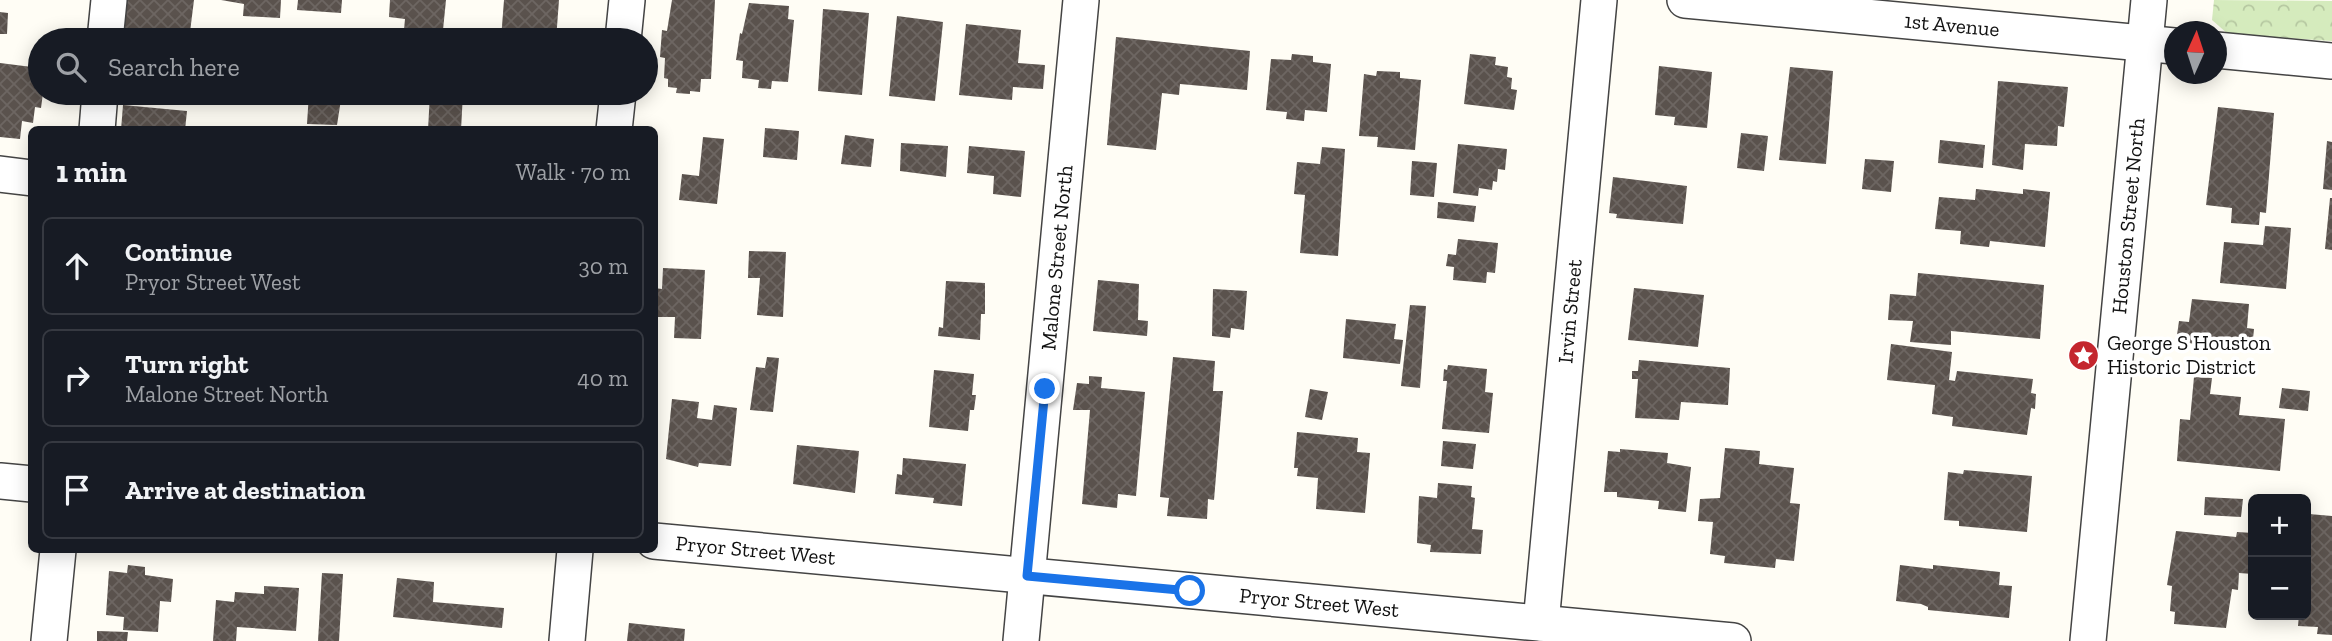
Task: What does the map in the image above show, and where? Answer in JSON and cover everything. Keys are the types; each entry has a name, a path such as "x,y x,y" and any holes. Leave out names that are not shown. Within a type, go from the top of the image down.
{"street":[{"path":"106,28 109,0"},
{"path":"624,28 626,0"},
{"name":"Malone Street North","path":"1021,641 1081,0"},
{"name":"Irvin Street","path":"1541,623 1599,0"},
{"name":"1st Avenue","path":"1685,0 2160,45"},
{"name":"Houston Street North","path":"2088,641 2160,45 2149,0"},
{"path":"2227,51 2332,61"},
{"path":"97,126 99,105"},
{"path":"614,126 617,105"},
{"path":"0,174 28,178"},
{"path":"0,481 28,484"},
{"name":"Pryor Street West","path":"658,541 1733,641"},
{"path":"50,641 58,553"},
{"path":"567,641 575,553"}],"green space":[{"path":"2214,0 2332,1 2332,41 2228,34 2227,21 2212,20"}],"building":[{"path":"117,0 194,0 190,28 115,28"},
{"path":"221,0 281,0 280,18 243,16 244,4"},
{"path":"298,0 342,0 341,13 297,10"},
{"path":"390,0 446,0 443,28 404,28 405,19 389,17"},
{"path":"504,0 559,0 557,28 502,28"},
{"path":"672,0 715,0 711,79 701,79 700,92 676,93 677,88 668,87 668,79 664,78 665,58 660,57 662,30 667,31"},
{"path":"749,3 789,6 788,19 794,20 788,82 772,81 771,89 758,88 759,80 742,78 743,61 736,60 740,33 742,34"},
{"path":"823,9 869,13 862,95 818,91"},
{"path":"0,12 8,13 7,34 0,34"},
{"path":"897,16 943,22 935,101 889,96"},
{"path":"966,24 1021,30 1018,63 1045,65 1043,89 1013,87 1012,100 959,95"},
{"path":"1116,37 1250,51 1247,90 1180,84 1179,95 1162,93 1156,150 1107,145"},
{"path":"1292,54 1313,56 1313,62 1331,64 1327,112 1305,110 1304,121 1286,119 1287,112 1266,110 1271,59 1291,60"},
{"path":"1470,54 1496,57 1495,65 1508,67 1507,77 1512,78 1511,89 1517,90 1514,110 1464,104"},
{"path":"0,63 28,66 28,105 41,105 41,108 35,107 33,123 22,121 20,139 0,137"},
{"path":"1659,66 1712,72 1707,128 1674,125 1675,117 1655,115"},
{"path":"1790,67 1833,71 1826,164 1779,160"},
{"path":"1377,71 1400,72 1400,78 1421,80 1415,150 1377,147 1378,137 1359,136 1364,74 1376,76"},
{"path":"1998,81 2068,87 2064,127 2058,126 2057,146 2025,144 2023,170 1992,165"},
{"path":"123,105 187,111 185,126 121,126"},
{"path":"308,105 340,105 337,125 307,124"},
{"path":"429,105 462,105 461,126 428,126"},
{"path":"2218,107 2274,113 2266,213 2260,212 2259,225 2231,223 2232,208 2206,205"},
{"path":"765,128 799,131 797,160 763,157"},
{"path":"1741,133 1768,136 1764,171 1737,168"},
{"path":"845,135 874,139 871,167 841,164"},
{"path":"703,137 724,139 717,204 679,200 682,174 699,176"},
{"path":"1940,140 1985,145 1983,168 1938,163"},
{"path":"2327,141 2332,142 2332,190 2323,189"},
{"path":"901,143 948,146 946,177 900,171"},
{"path":"1458,144 1507,149 1505,170 1498,169 1497,182 1493,181 1492,190 1479,188 1478,196 1453,193"},
{"path":"969,146 1025,151 1021,197 993,194 994,176 967,173"},
{"path":"1322,147 1345,149 1338,256 1300,253 1305,195 1294,194 1297,162 1320,164"},
{"path":"1865,159 1894,161 1891,192 1862,189"},
{"path":"1412,161 1437,163 1434,197 1410,195"},
{"path":"1613,177 1687,186 1683,224 1616,218 1617,214 1609,213"},
{"path":"1976,189 2023,194 2023,189 2050,192 2045,247 1990,241 1989,247 1960,244 1961,231 1935,229 1939,197 1975,200"},
{"path":"2332,198 2332,250 2325,249"},
{"path":"1438,202 1476,206 1474,222 1437,218"},
{"path":"2265,226 2291,228 2286,289 2220,283 2224,242 2263,245"},
{"path":"1458,239 1498,243 1495,273 1487,272 1486,283 1453,280 1454,267 1446,266 1448,254 1456,255"},
{"path":"749,251 786,252 783,317 757,315 760,278 748,278"},
{"path":"663,268 705,270 701,339 674,338 675,317 658,317 658,288 662,289"},
{"path":"1918,273 2044,285 2040,339 1951,331 1951,345 1910,342 1913,321 1888,320 1890,294 1916,296"},
{"path":"1098,280 1139,284 1138,320 1148,321 1147,336 1093,331"},
{"path":"946,281 985,283 985,314 981,314 980,340 938,336 939,327 943,328"},
{"path":"1634,288 1704,295 1698,347 1628,340"},
{"path":"1213,289 1247,291 1244,330 1231,328 1230,338 1212,336"},
{"path":"2192,299 2249,304 2247,328 2254,329 2252,349 2176,342 2179,321 2189,322"},
{"path":"1410,305 1426,306 1420,388 1401,386"},
{"path":"1346,319 1396,324 1394,339 1403,340 1400,364 1343,358"},
{"path":"1891,344 1952,352 1949,380 1955,381 1957,371 2033,379 2031,393 2036,394 2035,409 2031,408 2027,435 1952,426 1953,417 1932,414 1935,385 1887,380"},
{"path":"767,357 779,358 773,412 750,410 756,367 765,368"},
{"path":"1173,357 1215,361 1213,391 1223,391 1214,500 1208,499 1207,519 1167,516 1169,498 1160,497"},
{"path":"1639,360 1730,368 1728,405 1681,402 1679,420 1635,418 1638,379 1632,379 1632,371 1638,371"},
{"path":"1448,365 1487,369 1485,392 1493,393 1489,433 1442,429 1447,381 1443,381 1444,369 1447,370"},
{"path":"934,370 974,374 972,395 976,395 974,410 970,410 968,431 929,427"},
{"path":"1089,376 1102,377 1101,388 1145,392 1136,496 1118,494 1117,508 1082,504 1090,410 1073,410 1077,383 1089,384"},
{"path":"2194,377 2212,378 2210,394 2241,397 2239,415 2285,419 2280,471 2177,461 2180,419 2190,420"},
{"path":"2282,388 2310,391 2308,411 2279,408"},
{"path":"1310,389 1328,392 1322,420 1305,417"},
{"path":"672,399 699,402 697,418 712,420 714,405 737,408 731,466 699,463 698,467 666,459"},
{"path":"1297,432 1358,438 1357,452 1370,453 1365,513 1316,509 1318,478 1297,476 1298,468 1294,468"},
{"path":"1443,441 1476,444 1473,469 1441,466"},
{"path":"797,445 859,451 855,493 793,484"},
{"path":"1725,448 1760,451 1759,464 1794,468 1790,503 1800,504 1794,561 1776,559 1775,568 1724,563 1725,556 1710,554 1713,522 1698,521 1700,499 1720,498"},
{"path":"1620,449 1668,453 1667,463 1691,467 1686,512 1658,509 1659,501 1617,497 1617,492 1604,492 1608,451 1620,452"},
{"path":"903,458 966,464 962,506 933,503 934,498 895,494 897,474 902,475"},
{"path":"1964,470 2032,476 2027,532 1959,526 1959,521 1944,520 1948,472 1963,474"},
{"path":"1438,483 1472,486 1471,497 1475,498 1472,529 1483,530 1481,554 1430,552 1431,545 1417,543 1419,496 1437,498"},
{"path":"2205,497 2243,499 2241,517 2204,515"},
{"path":"2311,514 2332,516 2332,635 2317,634 2318,627 2298,626 2299,620 2311,620"},
{"path":"2176,531 2236,537 2237,532 2248,533 2248,574 2239,573 2238,590 2232,589 2226,628 2174,624 2175,612 2170,611 2172,586 2167,585"},
{"path":"128,565 145,567 145,575 173,579 171,602 160,601 158,632 123,630 124,617 106,615 109,571 127,573"},
{"path":"1900,565 1933,569 1933,565 2000,572 1999,585 2012,586 2009,618 1928,610 1928,607 1921,604 1896,601"},
{"path":"322,573 343,574 339,641 318,641"},
{"path":"397,578 434,582 433,602 504,608 502,628 393,617"},
{"path":"264,586 299,588 296,631 237,627 236,641 213,641 216,600 234,602 235,592 264,594"},
{"path":"629,623 685,629 684,641 627,641"},
{"path":"97,631 128,632 127,641 97,641"}],"place":[{"name":"George S Houston Historic District","path":"2084,355"}],"route":[{"path":"1045,389 1027,576 1190,591"}]}
